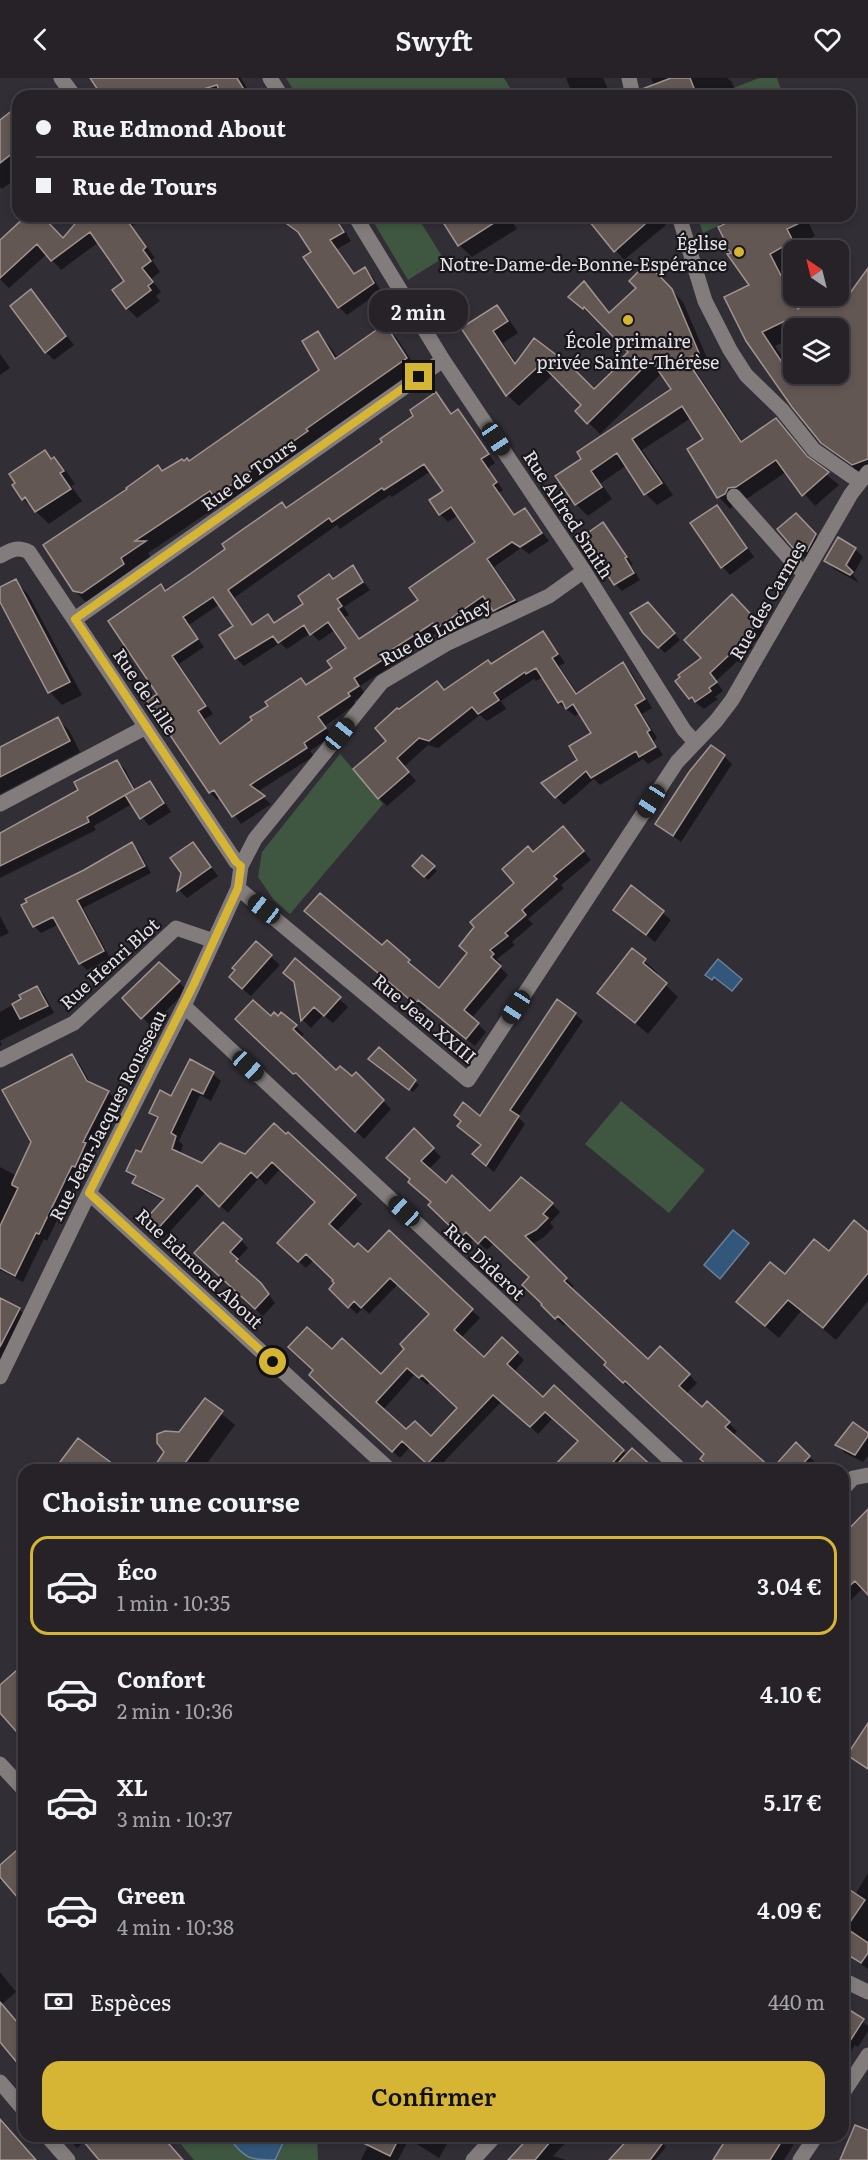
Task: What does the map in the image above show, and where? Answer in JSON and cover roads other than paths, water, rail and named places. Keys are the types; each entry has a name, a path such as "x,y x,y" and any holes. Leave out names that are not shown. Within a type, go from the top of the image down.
{"street":[{"name":"Rue Alfred Smith","path":"359,222 443,360 584,571 684,730 694,742"},
{"path":"681,222 705,300 730,350 747,375 782,410 814,450 864,477"},
{"name":"Rue de Tours","path":"75,619 443,360"},
{"name":"Rue des Carmes","path":"694,742 716,721 732,700 851,494 864,477"},
{"path":"734,496 797,567 805,573"},
{"name":"Rue de Lille","path":"5,553 20,548 28,552 236,862 241,866"},
{"name":"Rue de Luchey","path":"241,866 255,839 382,682 446,644 549,596 584,571"},
{"path":"0,804 146,727"},
{"name":"Rue Jean XXIII","path":"238,888 468,1080 677,762 694,742"},
{"name":"Rue Jean-Jacques Rousseau","path":"0,1377 89,1193 184,1006 238,888 241,866"},
{"name":"Rue Henri Blot","path":"0,1060 75,1023 177,928 214,941"},
{"name":"Rue Diderot","path":"184,1006 675,1464"},
{"name":"Rue Edmond About","path":"89,1193 383,1464"},
{"path":"849,1483 861,1475 868,1475"},
{"path":"0,1764 18,1784"},
{"path":"849,1983 868,1992"},
{"path":"849,2085 868,2055"},
{"path":"0,2082 18,2103"},
{"path":"52,2142 68,2160"},
{"path":"473,2160 490,2142"},
{"path":"800,2160 812,2142"}],"water":[{"path":"718,959 742,979 732,991 714,977 712,980 705,975"},
{"path":"733,1230 749,1243 720,1279 704,1265"},
{"path":"232,2142 283,2142 275,2160 249,2157"}],"place":[{"name":"Église Notre-Dame-de-Bonne-Espérance","path":"739,252"},
{"name":"École primaire privée Sainte-Thérèse","path":"628,320"}]}
